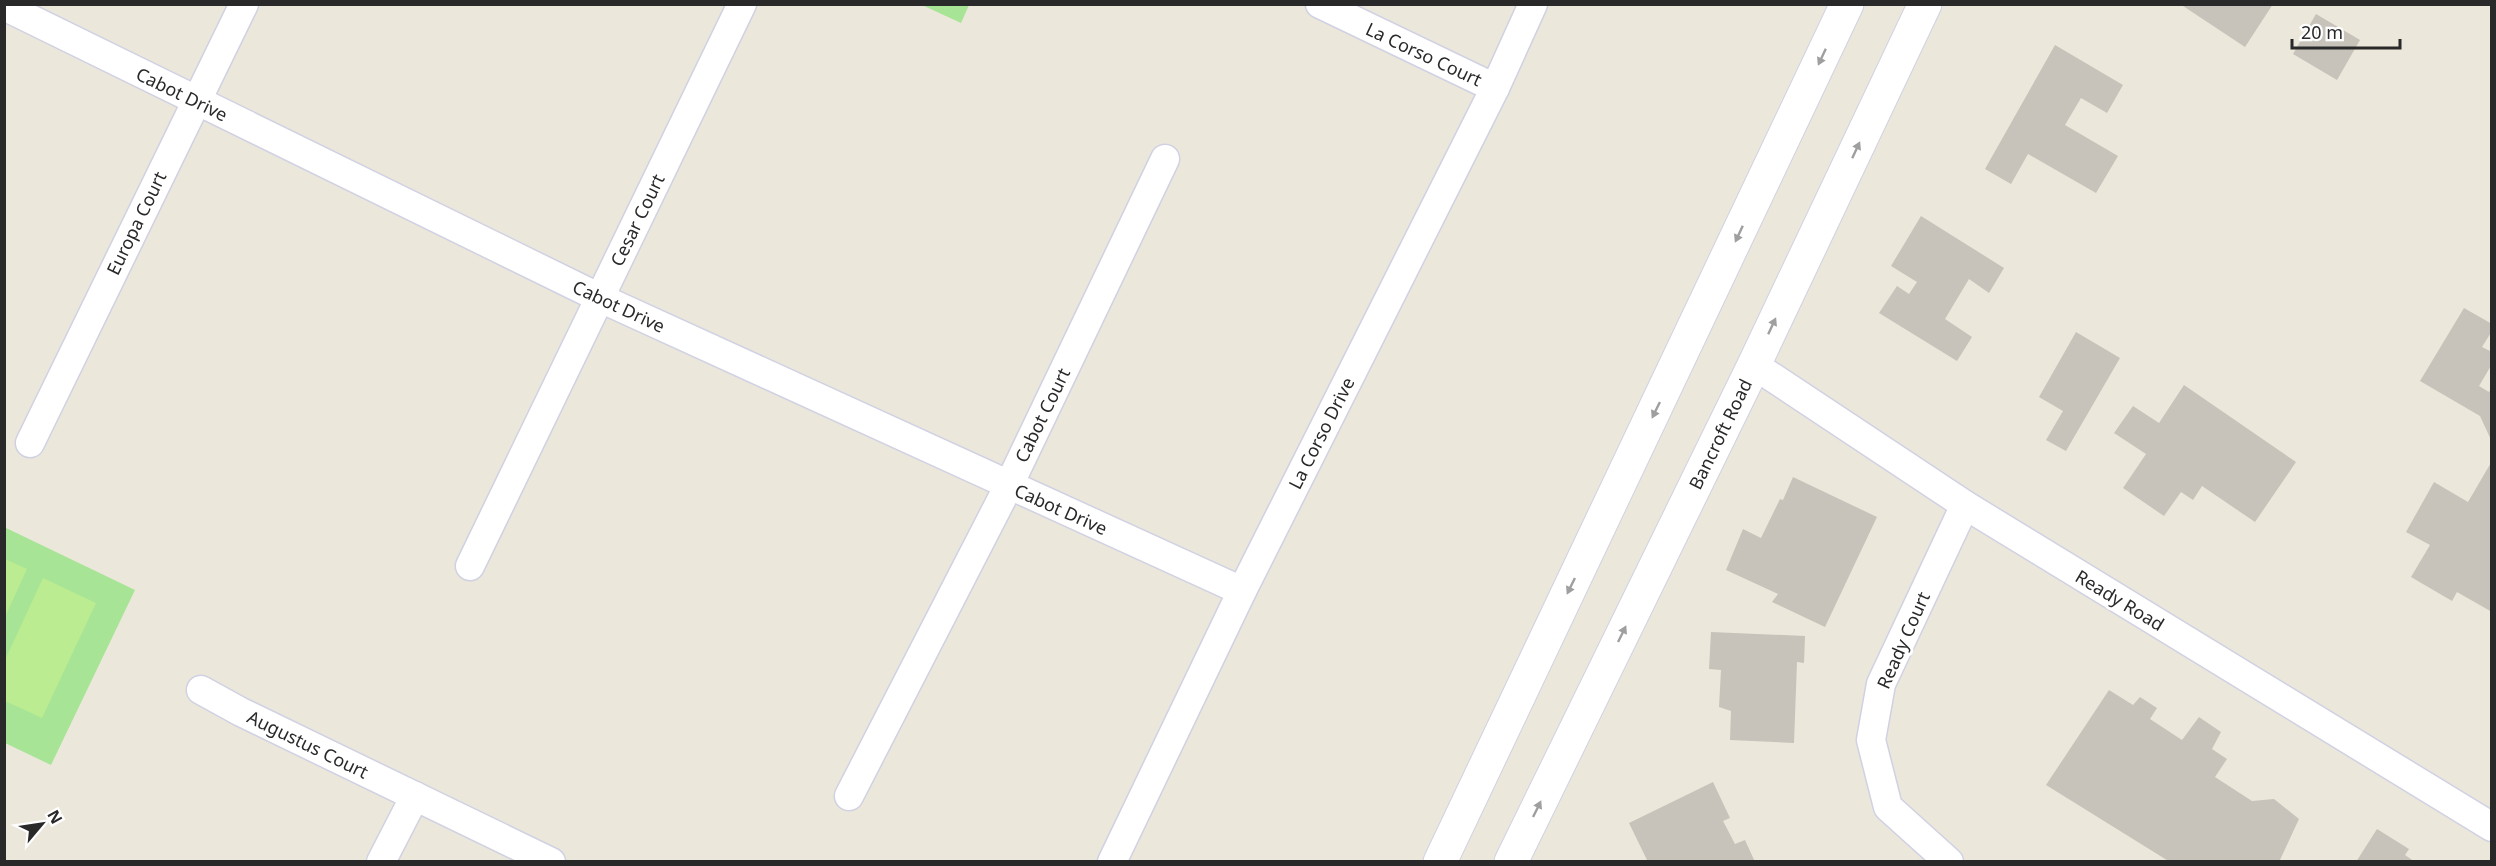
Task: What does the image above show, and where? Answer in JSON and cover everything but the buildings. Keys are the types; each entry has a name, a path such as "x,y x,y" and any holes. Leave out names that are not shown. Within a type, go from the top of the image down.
{"main road":[{"path":"1440,861 1847,4"},
{"name":"Bancroft Road","path":"1511,861 1754,365 1925,4"}],"street":[{"name":"Europa Court","path":"30,443 244,4"},
{"name":"Cesar Court","path":"470,566 742,4"},
{"name":"La Corso Court","path":"1320,4 1495,88"},
{"name":"La Corso Drive","path":"1112,861 1242,591 1495,88 1533,4"},
{"name":"Cabot Drive","path":"4,6 600,298 1242,591"},
{"name":"Cabot Court","path":"849,796 1008,485 1165,159"},
{"name":"Ready Road","path":"1754,365 1965,506 2492,827"},
{"name":"Ready Court","path":"1949,861 1888,807 1871,740 1881,684 1965,506"},
{"name":"Augustus Court","path":"201,690 551,861"},
{"path":"381,861 415,796"}],"green space":[{"path":"922,5 969,5 961,23"},
{"path":"4,527 135,590 51,765 5,743"},
{"path":"5,559 27,569 5,617"},
{"path":"43,578 96,603 42,718 5,701 5,660"}]}
